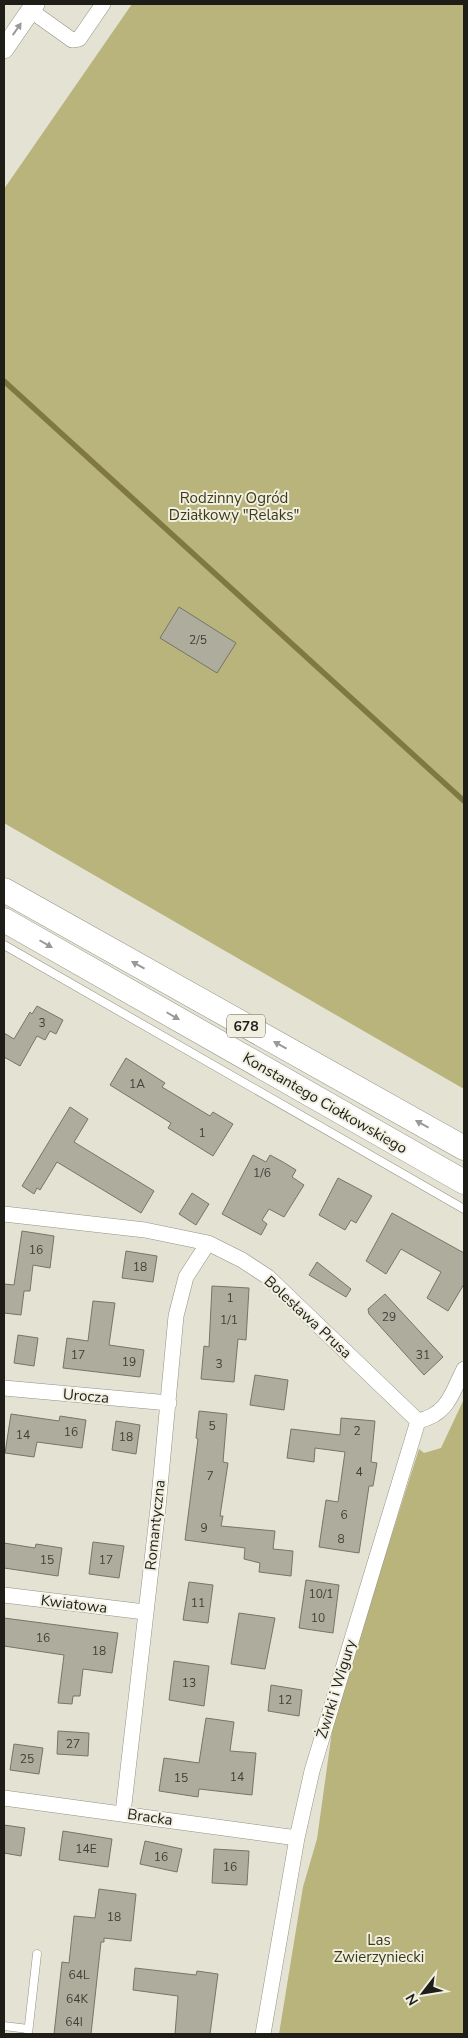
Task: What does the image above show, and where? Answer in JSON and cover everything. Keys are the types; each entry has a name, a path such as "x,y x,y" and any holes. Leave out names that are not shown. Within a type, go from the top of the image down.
{"main road":[{"name":"Konstantego Ciołkowskiego","path":"4,890 464,1148"},
{"name":"Konstantego Ciołkowskiego","path":"4,920 464,1182"}],"street":[{"path":"4,49 32,7 72,40 79,39 104,4"},
{"name":"Bolesława Prusa","path":"4,1214 145,1230 208,1243 242,1260 268,1277 418,1421"},
{"name":"Romantyczna","path":"123,1813 169,1403 176,1316 186,1278 208,1243"},
{"path":"418,1421 439,1414 446,1405 464,1370"},
{"name":"Urocza","path":"4,1388 169,1403"},
{"name":"Żwirki i Wigury","path":"263,2034 297,1838 312,1770 418,1421"},
{"name":"Kwiatowa","path":"4,1595 145,1612"},
{"name":"Bracka","path":"4,1798 297,1838"}],"lane":[{"path":"4,945 464,1209"},
{"path":"4,2026 28,2031 36,1954"}],"green space":[{"name":"Rodzinny Ogród Działkowy \"Relaks\"","path":"132,4 464,4 464,1089 4,823 4,189"},
{"name":"Las Zwierzyniecki","path":"464,1399 464,2034 279,2034 303,1887 317,1839 334,1717 419,1449 424,1453 441,1448"}],"building":[{"path":"179,607 236,643 217,673 160,638"},
{"path":"37,1006 63,1020 56,1034 50,1031 45,1040 37,1036 20,1066 4,1057 4,1033 14,1039 30,1012 32,1014"},
{"path":"126,1058 165,1083 162,1087 210,1116 213,1112 233,1124 213,1156 168,1128 171,1123 110,1085"},
{"path":"70,1107 88,1119 74,1142 154,1191 141,1213 57,1162 40,1190 37,1188 34,1194 22,1186"},
{"path":"253,1155 266,1162 270,1155 283,1162 296,1170 292,1177 304,1185 284,1217 269,1209 262,1220 267,1224 261,1235 222,1214"},
{"path":"338,1178 372,1196 356,1223 351,1220 345,1230 319,1215"},
{"path":"192,1193 209,1204 196,1225 179,1214"},
{"path":"392,1213 464,1253 464,1284 448,1311 427,1298 441,1272 401,1249 386,1274 366,1261"},
{"path":"22,1231 54,1236 50,1268 33,1265 30,1291 24,1291 21,1315 4,1313 4,1284 14,1285"},
{"path":"126,1251 157,1256 153,1282 122,1278"},
{"path":"317,1262 351,1289 346,1297 309,1275"},
{"path":"212,1286 249,1288 246,1340 238,1339 234,1382 201,1379 204,1346 209,1347"},
{"path":"385,1294 443,1357 424,1375 369,1314 368,1309"},
{"path":"93,1301 115,1303 109,1345 144,1350 140,1377 63,1368 67,1338 88,1341"},
{"path":"18,1335 38,1338 34,1366 14,1363"},
{"path":"255,1375 288,1380 284,1410 250,1405"},
{"path":"199,1411 227,1414 223,1462 228,1463 220,1516 223,1516 221,1526 275,1531 273,1549 293,1551 291,1576 259,1572 260,1563 244,1559 245,1548 185,1540 198,1439 196,1438"},
{"path":"11,1414 59,1421 60,1416 86,1420 82,1448 37,1442 34,1457 5,1453"},
{"path":"341,1418 375,1421 371,1462 377,1463 373,1486 369,1486 359,1553 319,1547 326,1500 338,1502 345,1452 315,1448 314,1462 287,1458 291,1429 340,1435"},
{"path":"116,1421 140,1425 136,1454 112,1450"},
{"path":"93,1542 124,1546 119,1578 89,1574"},
{"path":"4,1543 35,1548 36,1544 62,1548 58,1576 4,1568"},
{"path":"306,1580 339,1585 333,1633 299,1628"},
{"path":"189,1582 213,1585 208,1623 183,1620"},
{"path":"239,1613 275,1618 265,1669 231,1664"},
{"path":"4,1618 118,1633 112,1673 83,1669 80,1696 73,1696 72,1704 58,1703 64,1655 4,1646"},
{"path":"174,1661 209,1666 204,1706 169,1700"},
{"path":"271,1685 302,1690 299,1716 268,1711"},
{"path":"206,1718 234,1722 230,1751 256,1753 252,1795 199,1789 198,1797 159,1791 164,1758 199,1763"},
{"path":"58,1731 89,1733 88,1756 57,1754"},
{"path":"14,1744 43,1748 39,1774 10,1770"},
{"path":"4,1825 25,1828 21,1856 4,1853"},
{"path":"63,1831 112,1839 108,1867 59,1860"},
{"path":"145,1841 182,1849 177,1872 140,1864"},
{"path":"214,1849 249,1851 247,1885 212,1883"},
{"path":"99,1889 136,1894 131,1941 104,1938 104,1942 101,1942 91,2034 54,2034 62,1962 69,1963 74,1916 95,1918"},
{"path":"135,1968 196,1975 197,1971 218,1974 210,2034 175,2034 178,1996 133,1990"}],"waterway":[{"path":"4,381 464,801"}]}
